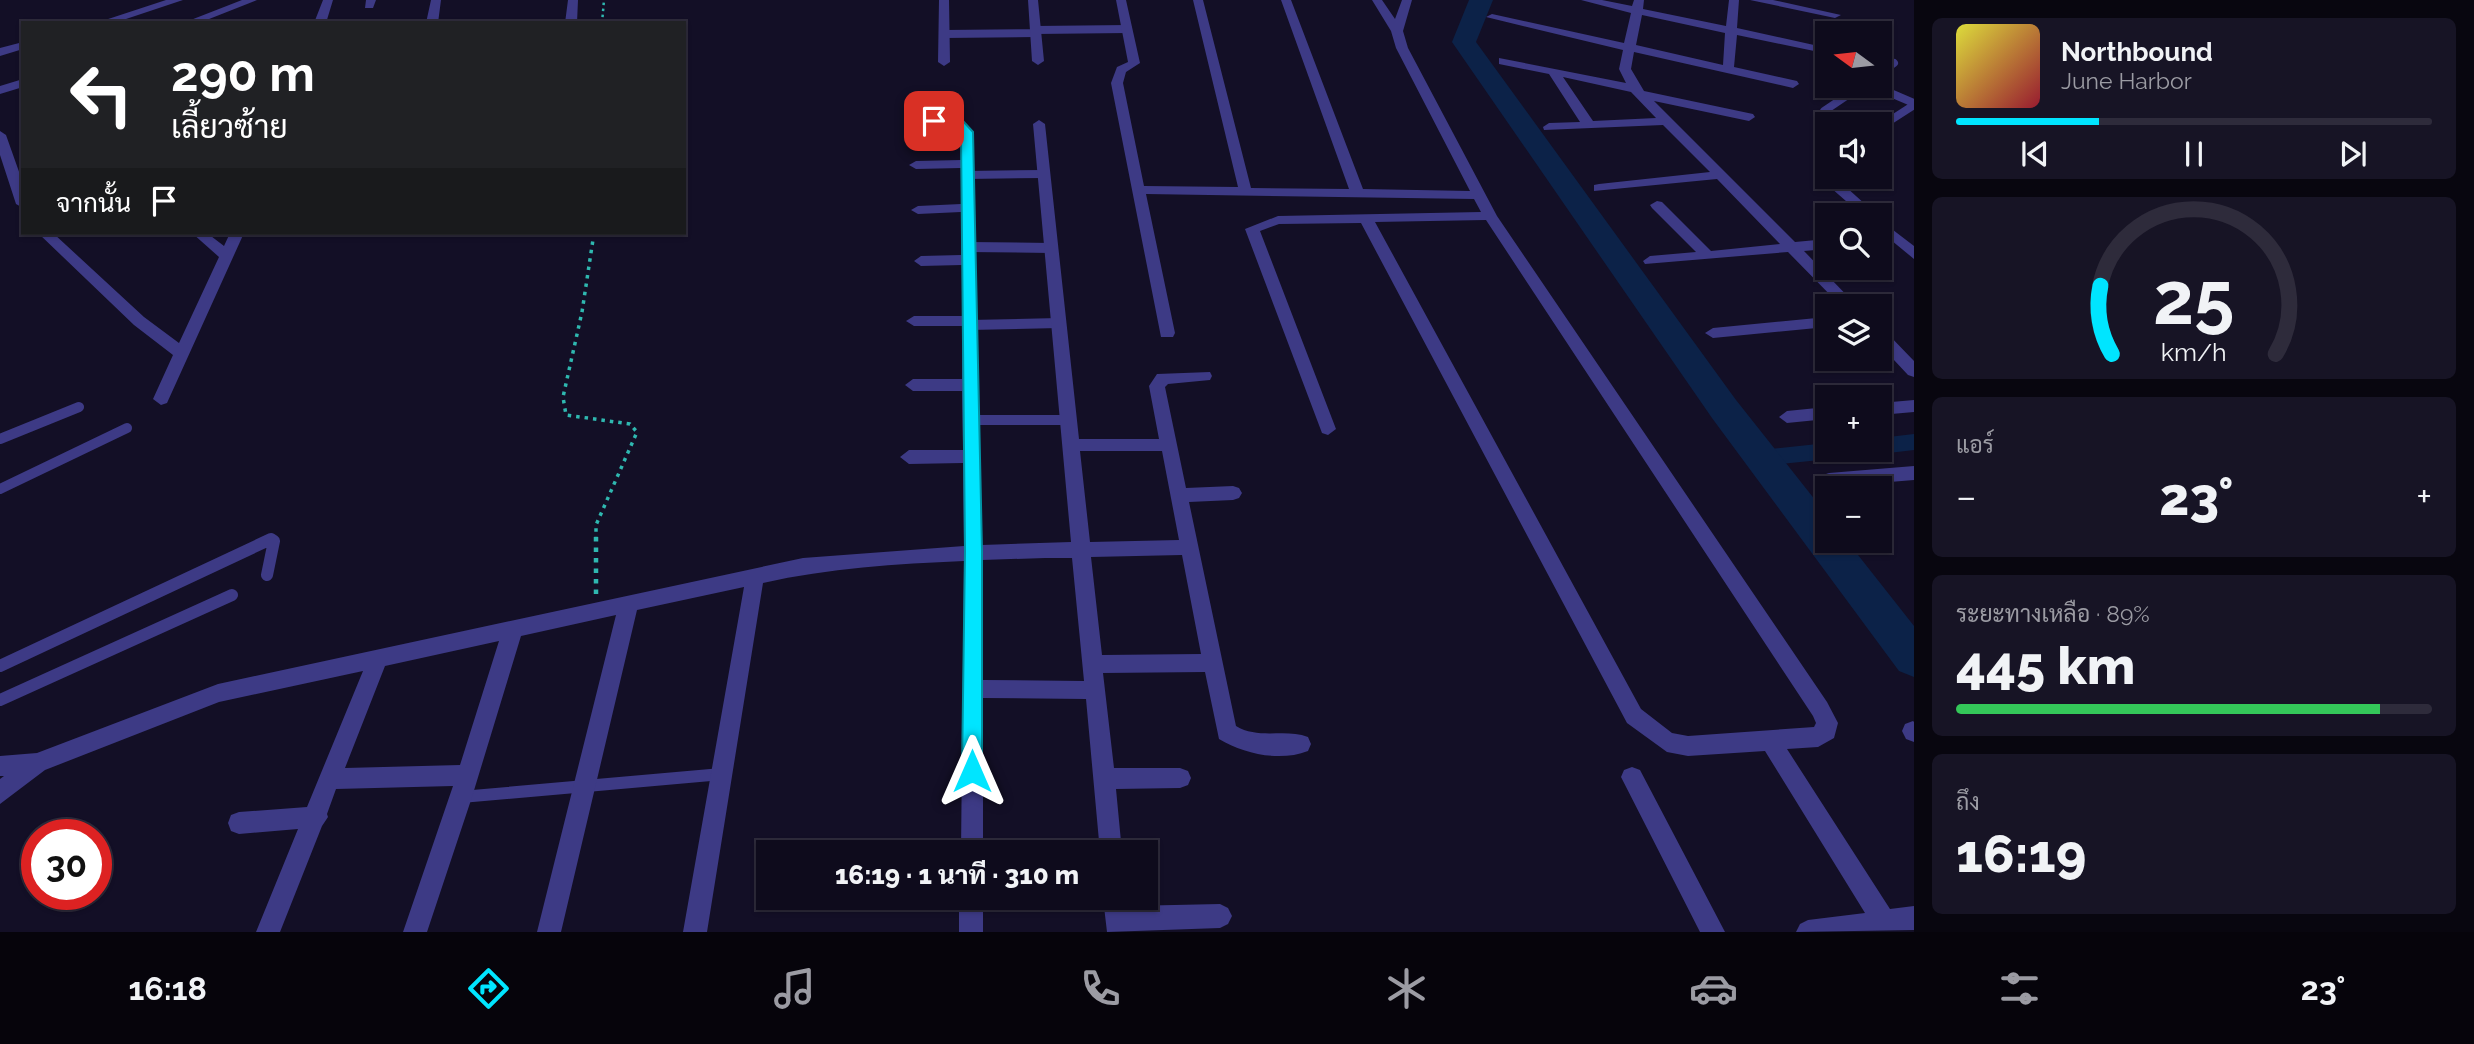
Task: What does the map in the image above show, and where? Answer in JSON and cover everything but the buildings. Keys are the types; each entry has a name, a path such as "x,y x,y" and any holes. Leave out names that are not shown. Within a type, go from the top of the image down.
{"street":[{"path":"108,21 177,0"},
{"path":"194,21 253,0"},
{"path":"321,20 328,0"},
{"path":"432,21 436,0"},
{"path":"571,21 573,0"},
{"path":"944,0 944,62"},
{"path":"1033,0 1038,61"},
{"path":"1121,0 1134,64 1121,70 1117,83 1167,333"},
{"path":"1198,0 1246,194"},
{"path":"1286,0 1358,195"},
{"path":"1366,219 1634,716 1667,742 1688,746 1818,737 1826,731 1827,723 1820,709 1490,216 1410,67 1397,31 1377,0"},
{"path":"1397,31 1407,0"},
{"path":"1586,0 1638,5 1732,31 1815,48"},
{"path":"1728,70 1734,0"},
{"path":"1755,0 1835,16"},
{"path":"1638,5 1625,69 1637,92 1838,294"},
{"path":"1492,17 1793,84"},
{"path":"0,52 21,46"},
{"path":"1503,61 1749,117"},
{"path":"1554,73 1589,125"},
{"path":"0,89 21,84"},
{"path":"920,120 948,121 964,127 967,132 973,551 972,840"},
{"path":"1549,127 1665,121"},
{"path":"1039,124 1110,840"},
{"path":"0,135 21,198"},
{"path":"916,165 966,169"},
{"path":"1599,188 1719,175"},
{"path":"1840,189 1856,203"},
{"path":"1139,190 1246,194 1479,195"},
{"path":"1657,205 1707,255"},
{"path":"918,210 967,208"},
{"path":"1328,429 1252,229 1278,220 1490,216"},
{"path":"1892,234 1914,254"},
{"path":"47,235 139,321 182,354"},
{"path":"201,235 227,257"},
{"path":"161,399 236,235"},
{"path":"1892,237 1914,235"},
{"path":"1650,261 1815,245"},
{"path":"921,261 968,253"},
{"path":"914,321 969,323"},
{"path":"1713,333 1815,323"},
{"path":"1892,348 1914,371"},
{"path":"1205,376 1163,378 1157,386 1227,732 1241,742 1256,745 1300,744"},
{"path":"913,386 970,385"},
{"path":"1892,408 1914,406"},
{"path":"1787,416 1815,414"},
{"path":"1072,445 1170,444"},
{"path":"909,457 971,456"},
{"path":"1878,476 1914,473"},
{"path":"1181,495 1233,493"},
{"path":"0,766 37,762 218,693 803,566 882,556 973,551 1191,547"},
{"path":"695,932 755,576"},
{"path":"548,932 629,603"},
{"path":"415,932 461,797 513,628"},
{"path":"268,932 317,817 378,658"},
{"path":"1093,664 1213,663"},
{"path":"973,689 1096,690"},
{"path":"1776,751 1888,927"},
{"path":"0,793 37,762"},
{"path":"331,779 468,775"},
{"path":"1632,777 1713,932"},
{"path":"1104,779 1180,778"},
{"path":"239,822 317,817"},
{"path":"971,910 971,932"},
{"path":"1117,916 1220,916"},
{"path":"1808,932 1888,927 1914,918"}],"lane":[{"path":"944,34 1128,29"},
{"path":"1892,94 1914,104"},
{"path":"1826,112 1824,111 1843,98"},
{"path":"1892,119 1914,104"},
{"path":"966,169 1044,174"},
{"path":"968,253 1051,248"},
{"path":"969,323 1059,323"},
{"path":"0,439 79,407"},
{"path":"971,420 1069,420"},
{"path":"0,489 127,428"},
{"path":"0,666 271,539 274,541 267,575"},
{"path":"0,700 232,595"},
{"path":"461,797 722,774"}],"path":[{"path":"601,21 604,0"},
{"path":"594,235 582,312 563,397 565,415 630,424 637,432 597,525 596,610"}],"waterway":[{"path":"1481,0 1464,42 1724,409 1914,658"},
{"path":"1892,445 1914,442"},
{"path":"1761,458 1815,453"}],"route":[{"path":"934,121 958,124 967,132 973,551 972,771"}]}
